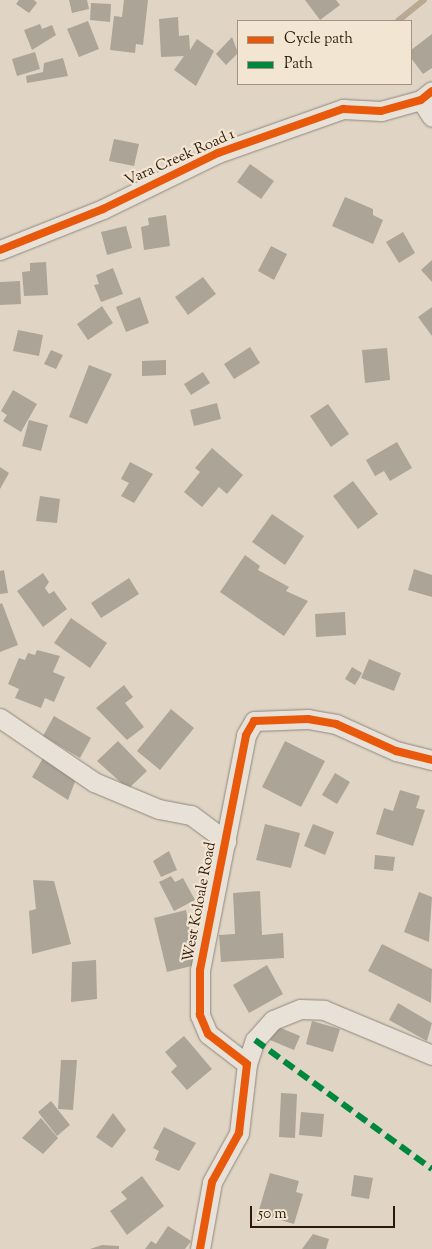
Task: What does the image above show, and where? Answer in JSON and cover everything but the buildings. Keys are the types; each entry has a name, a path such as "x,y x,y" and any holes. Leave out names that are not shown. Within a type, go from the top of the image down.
{"street":[{"path":"427,95 432,117"},
{"name":"Vara Creek Road 1","path":"0,250 103,209 227,150 343,109 380,111 427,95"},
{"path":"0,718 94,782 160,809 190,815 226,841"},
{"name":"West Koloale Road","path":"247,1064 208,1034 200,1015 200,970 226,841 238,762 254,721 284,718 336,724 396,750 432,760"},
{"path":"200,1249 212,1182 239,1132 247,1064 255,1040 273,1020 300,1009 324,1010 432,1055"}],"waterway":[{"path":"399,20 424,0"}],"marked path":[{"path":"255,1040 432,1169"}],"cycle path":[{"path":"0,250 103,209 218,153 343,109 381,111 421,100 432,91"},
{"path":"200,1249 212,1182 239,1133 247,1064 208,1034 200,1015 200,970 246,735 254,721 308,719 336,724 396,751 432,760"}]}
